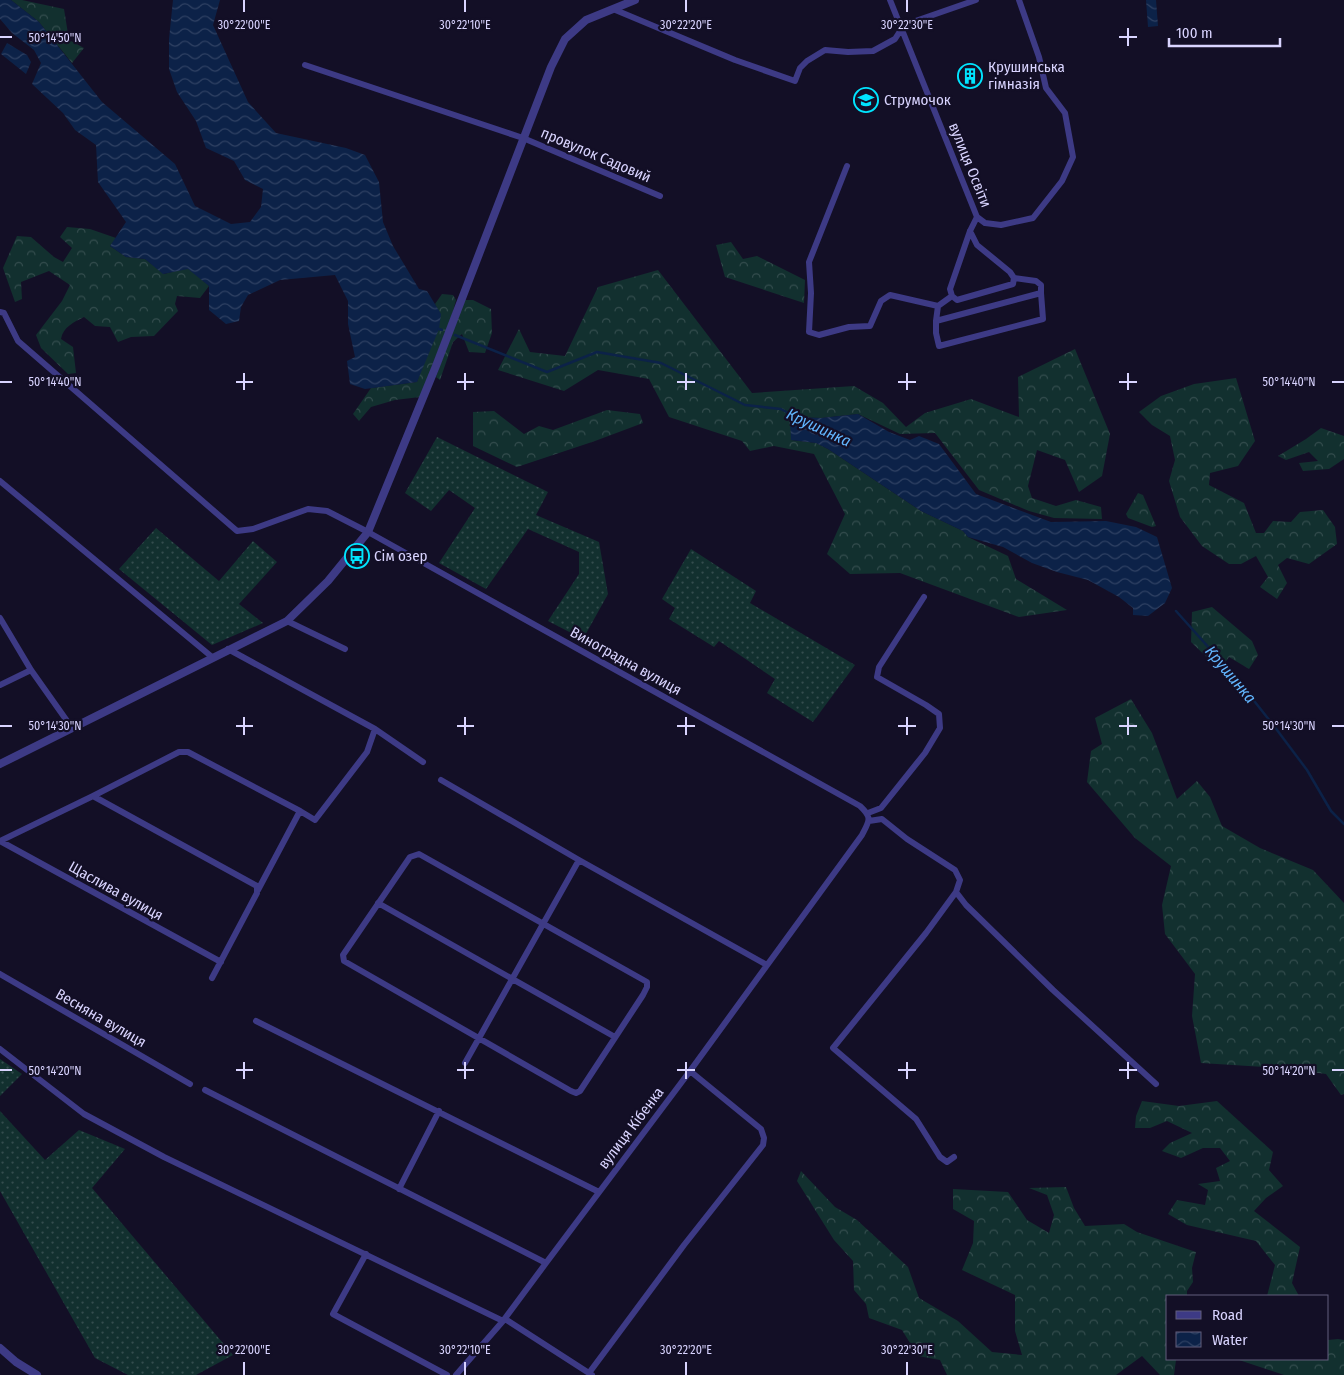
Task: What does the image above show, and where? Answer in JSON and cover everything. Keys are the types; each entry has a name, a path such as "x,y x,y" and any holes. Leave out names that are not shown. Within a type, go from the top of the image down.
{"street":[{"path":"0,764 228,649 288,621 328,581 368,532 436,366 551,67 565,39 586,20 635,0"},
{"name":"вулиця Освіти","path":"890,0 977,217 985,223 1001,225 1034,218 1062,181 1073,157 1065,113 1046,88 1039,57 1019,0"},
{"path":"613,9 735,60 795,81 800,68 807,61 825,50 848,52 873,51 895,39 904,25 976,0"},
{"name":"провулок Садовий","path":"305,65 523,138 660,196"},
{"path":"847,166 809,262 811,293 809,332 819,335 849,327 870,326 881,301 890,295 938,306"},
{"path":"970,231 976,245 1010,272 1014,278 1013,284 957,300 952,296 950,289 970,231 977,217"},
{"path":"952,296 938,306 936,333 940,346 1043,319 1041,285 1036,281 1014,278"},
{"path":"936,321 1041,293"},
{"name":"Виноградна вулиця","path":"0,312 4,314 18,341 237,531 253,530 308,509 327,511 852,801 860,806 868,817"},
{"path":"0,481 212,657"},
{"path":"868,817 881,808 925,753 940,728 939,714 926,704 878,677 879,667 924,597"},
{"path":"0,618 31,670 72,728"},
{"path":"288,621 344,649"},
{"path":"228,649 376,729 423,762"},
{"path":"0,685 31,670"},
{"path":"0,841 179,752 188,752 315,820 367,752 376,729"},
{"path":"441,780 578,860 767,965"},
{"path":"93,796 257,886 258,890"},
{"path":"212,978 300,811"},
{"path":"868,817 882,819 907,839 955,870 960,880 956,892 926,933 833,1048 916,1119 940,1157 947,1162 954,1157"},
{"name":"вулиця Кібенка","path":"456,1375 504,1320 690,1070 862,835 868,817"},
{"name":"Щаслива вулиця","path":"0,841 221,962"},
{"path":"419,854 647,982 648,987 580,1091 576,1093 478,1039 344,961 343,955 378,903 410,857 419,854"},
{"path":"465,1063 578,860"},
{"path":"956,892 966,905 1053,990 1156,1084"},
{"path":"378,903 615,1037"},
{"name":"Весняна вулиця","path":"0,974 190,1084"},
{"path":"256,1021 599,1192"},
{"path":"0,1049 84,1114 164,1157 504,1320 591,1374 684,1245 763,1145 764,1138 761,1129 690,1070"},
{"path":"205,1090 546,1263"},
{"path":"399,1189 439,1112"},
{"path":"366,1254 334,1314 447,1375"},
{"path":"0,1348 16,1362 36,1375"}],"green space":[{"path":"11,0 22,0 64,9 69,40 84,48 72,63 39,22"},
{"path":"67,227 90,229 116,238 110,246 126,257 145,259 164,274 188,268 209,286 200,298 177,296 175,304 178,311 154,336 131,337 118,342 110,327 95,326 84,317 73,323 64,331 61,339 73,347 76,373 68,374 41,348 36,335 62,301 70,285 49,271 21,282 22,299 15,302 3,268 17,236 31,237 54,257 63,262 72,248 60,237"},
{"path":"731,242 743,259 757,256 805,280 804,303 725,277 716,245"},
{"path":"658,270 752,393 854,386 883,403 906,427 925,413 971,399 1019,417 1018,377 1075,349 1110,434 1102,476 1079,492 1065,460 1037,450 1028,486 1032,498 1056,506 1076,500 1101,507 1102,519 1054,518 1029,511 979,490 935,433 900,434 858,414 821,418 791,417 791,440 816,443 828,449 921,511 963,531 968,537 1008,556 1016,579 1067,610 1019,617 900,573 850,574 827,554 845,514 814,454 774,446 750,451 742,441 669,417 649,379 598,370 564,391 498,370 519,329 530,352 565,356 598,287"},
{"path":"442,294 453,295 456,300 420,397 395,400 371,407 359,421 353,414 371,388 417,382 440,314 435,304"},
{"path":"464,300 473,300 491,309 492,333 485,353 469,352 462,334 453,342 440,380 436,377"},
{"path":"1236,378 1255,441 1238,466 1210,473 1209,485 1244,503 1256,533 1264,533 1273,521 1291,522 1300,512 1323,510 1335,527 1337,544 1309,564 1287,558 1278,565 1287,583 1277,599 1260,587 1268,577 1256,556 1241,564 1229,564 1202,546 1180,517 1169,481 1175,460 1170,436 1152,425 1139,412 1161,396 1194,384"},
{"path":"607,410 640,414 643,423 517,467 473,446 473,412 494,411 524,434 539,426 553,430"},
{"path":"1321,428 1344,436 1344,459 1329,469 1303,471 1299,463 1318,461 1309,452 1286,460 1278,456 1306,439"},
{"path":"437,437 548,492 536,515 599,542 608,594 583,639 548,621 579,574 579,552 528,529 486,589 439,563 475,508 449,490 431,511 405,493"},
{"path":"1138,493 1143,495 1156,526 1152,527 1128,518 1126,514"},
{"path":"156,528 219,581 253,541 277,562 239,604 263,623 212,645 119,569"},
{"path":"691,549 756,591 750,603 855,665 813,722 767,693 775,679 719,641 714,647 669,619 675,608 662,599"},
{"path":"1212,607 1252,641 1258,655 1249,669 1229,657 1220,670 1191,642 1192,612"},
{"path":"1131,699 1152,733 1177,799 1197,781 1210,797 1222,826 1260,848 1313,870 1344,903 1344,1094 1341,1095 1326,1074 1280,1068 1201,1063 1192,1016 1195,974 1165,934 1162,905 1171,866 1135,838 1087,782 1091,751 1102,744 1095,718"},
{"path":"0,1059 22,1074 0,1096"},
{"path":"1142,1101 1179,1106 1217,1101 1273,1152 1269,1170 1283,1186 1266,1198 1254,1211 1300,1247 1292,1283 1298,1295 1267,1295 1275,1265 1256,1241 1187,1225 1168,1214 1177,1200 1205,1205 1208,1190 1198,1184 1220,1181 1216,1168 1230,1161 1220,1148 1203,1148 1181,1158 1162,1151 1170,1143 1192,1133 1167,1121 1150,1128 1135,1128 1136,1116"},
{"path":"0,1111 45,1160 79,1130 125,1149 92,1188 233,1355 196,1375 128,1375 95,1358 0,1191"},
{"path":"801,1171 835,1207 857,1220 908,1267 919,1298 958,1321 992,1352 1022,1355 1015,1331 1015,1295 962,1270 973,1243 974,1221 953,1209 953,1189 1008,1192 1027,1220 1049,1233 1054,1215 1047,1195 1029,1188 1066,1187 1074,1208 1085,1226 1124,1224 1137,1232 1196,1252 1192,1268 1193,1282 1187,1291 1187,1295 1166,1295 1166,1360 1176,1360 1174,1375 1160,1375 1142,1356 1116,1375 947,1375 940,1360 918,1356 902,1330 869,1318 866,1304 854,1290 853,1261 834,1240 797,1181"},
{"path":"1329,1340 1344,1340 1344,1375 1284,1375 1239,1360 1329,1360"}],"water":[{"path":"0,0 11,0 39,22 102,102 175,164 195,206 231,224 250,222 261,207 263,189 245,180 234,161 206,148 196,121 177,92 169,69 169,39 173,0 220,0 213,25 248,102 276,133 346,148 365,155 379,182 383,222 393,246 419,289 427,291 441,314 439,329 417,382 365,389 350,384 347,361 355,357 348,324 348,301 335,275 280,280 248,295 241,307 239,321 226,324 209,310 209,286 188,269 163,274 145,259 126,257 110,246 126,222 98,182 96,145 75,130 63,113 32,84 41,63 34,50 12,33 0,19"},
{"path":"1146,0 1156,0 1158,26 1148,27"},
{"path":"7,43 27,55 31,62 26,74 1,54"},
{"path":"858,414 889,432 910,440 919,436 939,444 976,494 1051,522 1106,521 1136,527 1157,537 1172,588 1165,603 1148,616 1133,615 1133,608 1119,597 1088,580 1057,572 1032,563 1003,547 968,537 963,531 921,511 828,449 816,443 791,440 790,417 821,418"}],"waterway":[{"name":"Крушинка","path":"455,335 547,372 597,352 661,363 745,405 781,409 799,419"},
{"name":"Крушинка","path":"1176,611 1236,678 1274,726 1307,770 1331,811 1344,824"}],"place":[{"name":"Крушинська гімназія","path":"970,76"},
{"name":"Струмочок","path":"866,100"},
{"name":"Сім озер","path":"357,556"}]}
